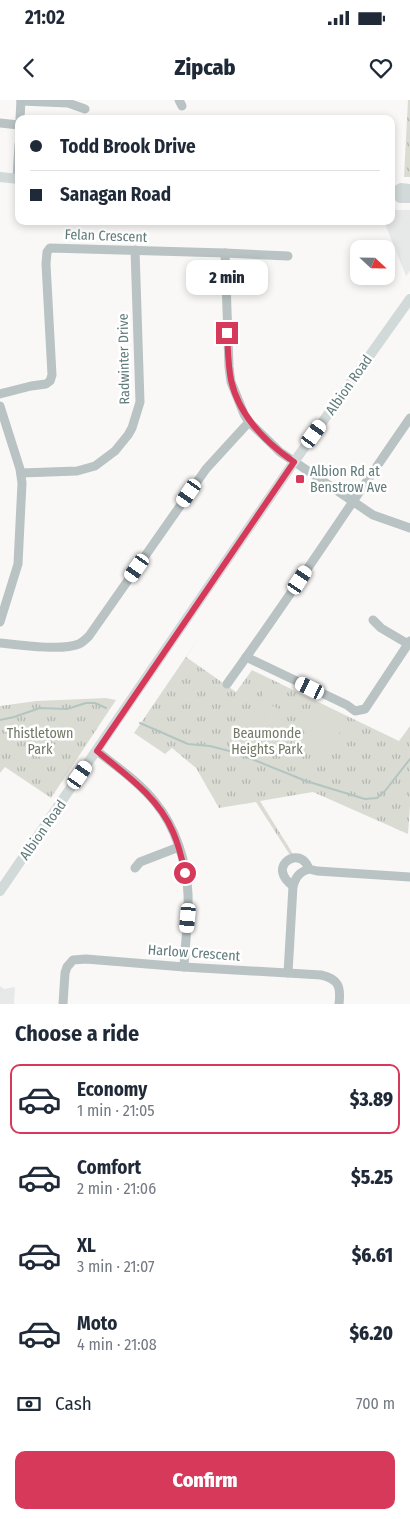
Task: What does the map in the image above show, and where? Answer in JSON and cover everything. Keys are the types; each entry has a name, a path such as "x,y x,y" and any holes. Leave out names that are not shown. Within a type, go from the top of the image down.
{"main road":[{"path":"0,177 15,178"},
{"path":"395,191 401,188 410,189"},
{"path":"395,194 400,198 410,198"},
{"name":"Albion Road","path":"0,892 294,462 410,299"}],"street":[{"path":"20,115 21,100 68,103 85,109"},
{"path":"0,124 15,125"},
{"name":"Felan Crescent","path":"0,394 50,382 52,375 46,264 47,252 50,248 288,256"},
{"name":"Radwinter Drive","path":"20,473 77,471 95,466 115,451 132,428 140,402 135,250"},
{"path":"225,253 231,382 249,422 280,452 352,502 373,515 410,528"},
{"path":"0,406 20,473 22,493 18,564 0,622"},
{"path":"227,684 410,418"},
{"path":"0,643 62,646 77,645 84,641 206,469 249,422"},
{"path":"246,657 355,711 362,710 365,709 409,642 381,628 373,620"},
{"path":"97,751 135,782 154,801 173,830 179,847 188,893 184,967"},
{"path":"135,868 140,862 179,847"},
{"path":"293,886 287,882 283,875 282,868 286,861 300,858 306,862 309,869"},
{"path":"288,973 293,886 296,878 303,871 309,869 410,877"},
{"name":"Harlow Crescent","path":"63,1004 67,967 73,960 86,959 321,975 334,980 339,987 341,994 339,1004"}],"shaded area":[{"path":"395,210 410,210 410,271 406,276 395,248 395,240 392,240 386,225 395,225"},
{"path":"0,986 4,989 15,987 14,1004 0,1004"}],"green space":[{"path":"408,100 410,100 410,177 404,177"},
{"name":"Beaumonde Heights Park","path":"200,636 186,657 236,692 252,670 399,741 410,726 408,834 313,792 260,801 293,854 290,855 256,802 219,808 196,768 172,748 165,754 134,733"},
{"path":"267,687 287,697 282,707 262,697"},
{"name":"Thistletown Park","path":"106,698 116,700 51,798 5,767 0,773 0,706 36,701"},
{"path":"261,700 281,710 276,719 256,710"},
{"path":"315,703 345,726 320,756 314,750 305,731 307,717"},
{"path":"255,713 275,722 270,732 250,722"}],"waterway":[{"path":"0,720 40,708 67,709 86,703 95,703 106,708"},
{"path":"140,723 188,744 210,746 237,753 306,781 365,799 377,798 385,791 410,759"}],"place":[{"name":"Albion Rd at Benstrow Ave","path":"300,479"}],"route":[{"path":"185,873 173,830 162,812 135,782 97,751 294,462 260,433 244,414 231,382 227,333"}]}
